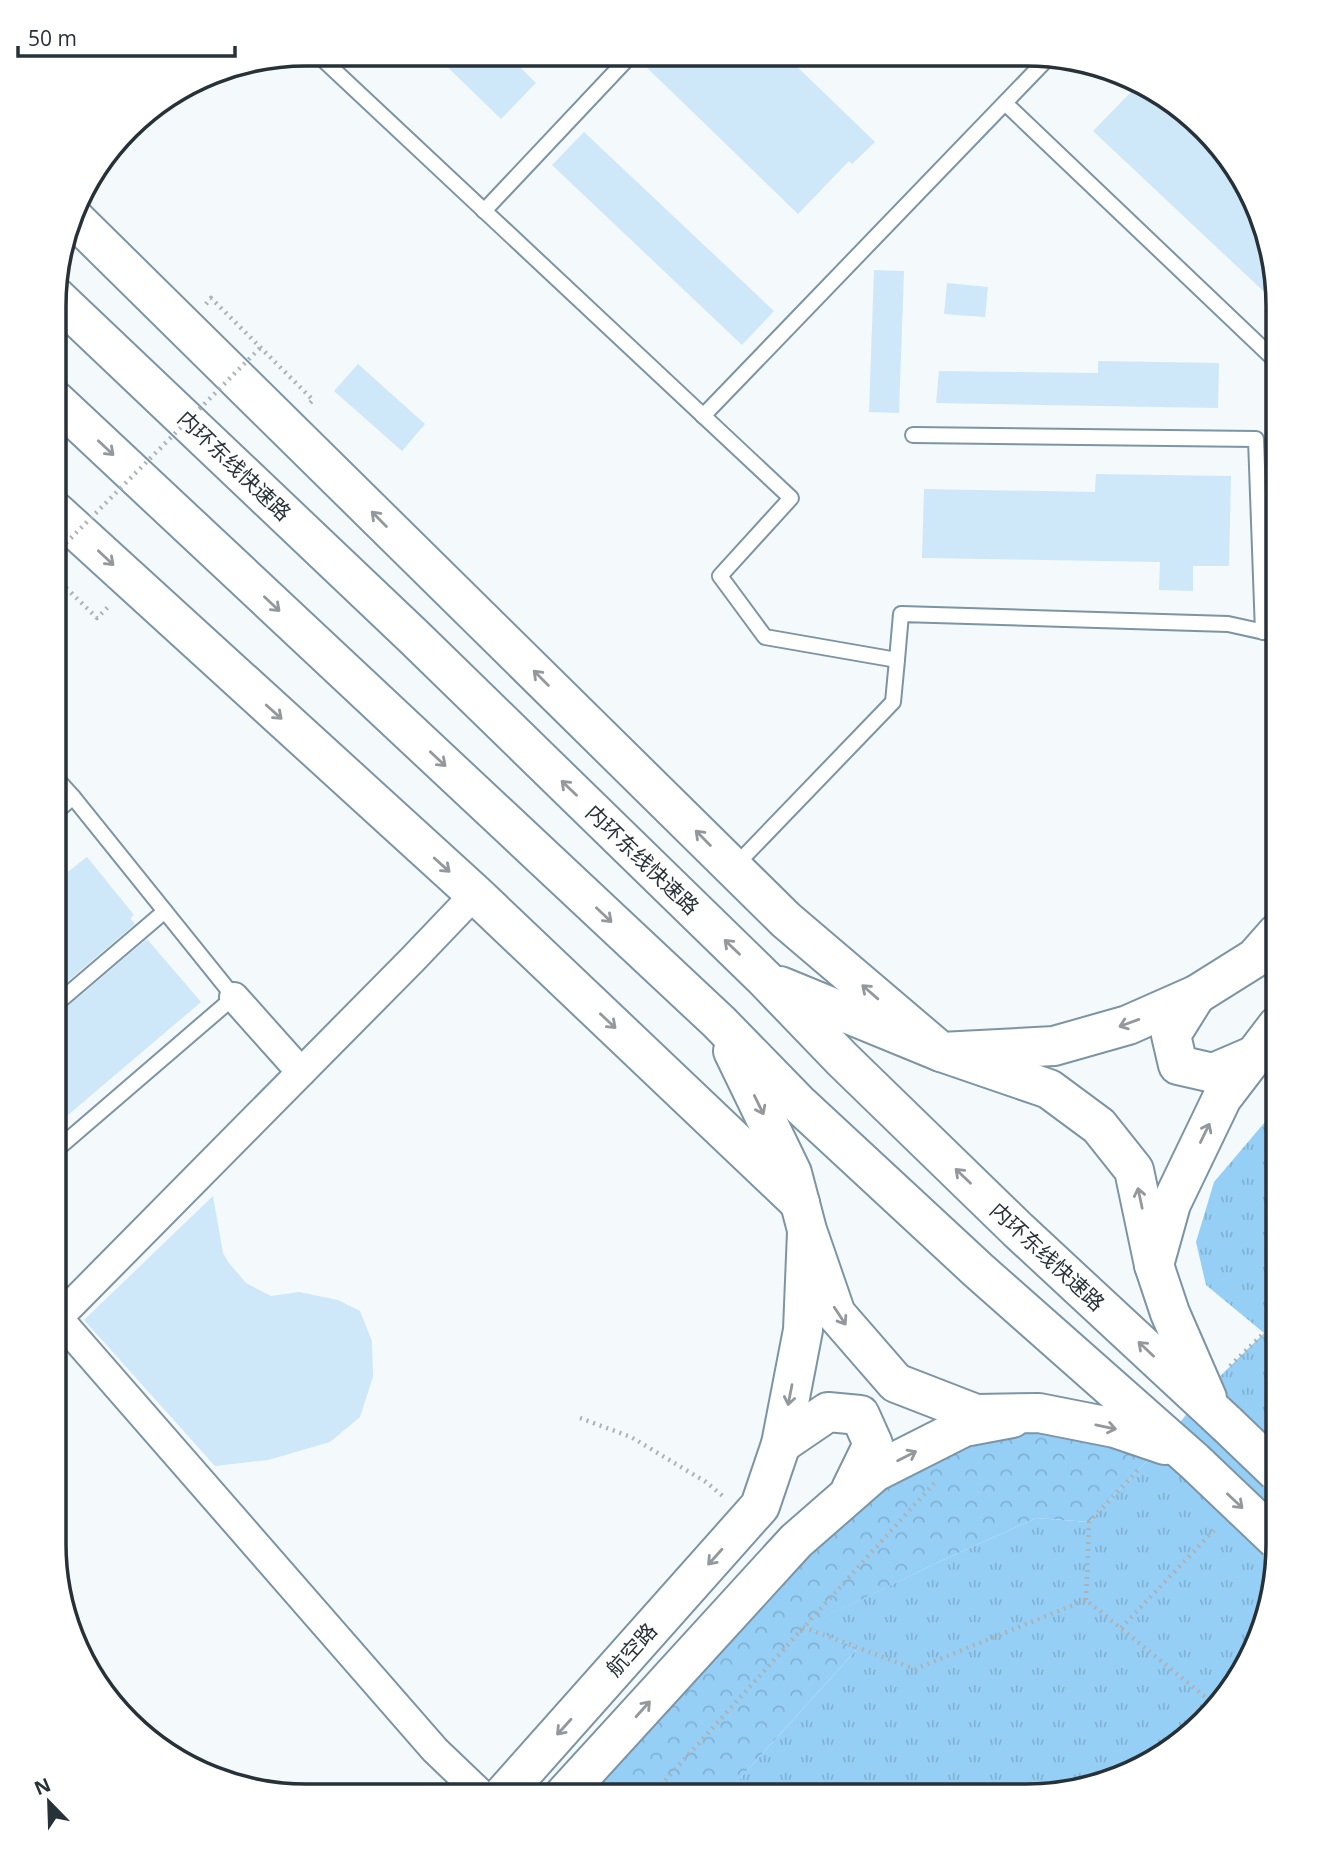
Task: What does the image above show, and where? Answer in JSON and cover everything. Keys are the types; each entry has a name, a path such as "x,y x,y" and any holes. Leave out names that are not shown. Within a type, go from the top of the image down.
{"main road":[{"path":"81,225 786,920 941,1052 1054,1046 1128,1025 1196,995 1265,946"},
{"name":"内环东线快速路","path":"66,306 404,627 998,1211 1215,1409 1265,1460"},
{"path":"66,413 719,1022 799,1104 1265,1529"},
{"path":"66,521 474,894 803,1216 803,1330 780,1444 755,1512"},
{"path":"766,980 941,1052 1049,1089 1100,1126 1134,1170 1154,1265 1170,1313 1215,1409"},
{"path":"1196,995 1171,1035 1178,1065 1213,1073 1265,1041"},
{"path":"719,1022 792,1174 836,1314 896,1383 976,1414 1039,1413 1115,1428 1179,1452"},
{"path":"1154,1265 1171,1203 1222,1098 1265,1042"},
{"path":"780,1444 828,1412 860,1415 873,1444 847,1497"},
{"path":"575,1784 796,1542 875,1472 964,1427 1039,1413"},
{"name":"航空路","path":"513,1784 755,1512"}],"street":[{"path":"66,1310 474,894"},
{"path":"234,997 301,1072"},
{"path":"66,1327 435,1750 471,1784"}],"lane":[{"path":"330,66 791,498 720,576 765,637 897,660"},
{"path":"484,211 621,66"},
{"path":"703,416 1040,67"},
{"path":"1005,103 1266,352"},
{"path":"913,435 1256,439 1266,575"},
{"path":"733,867 893,702 901,614 1228,624 1266,633"},
{"path":"66,789 234,997 66,1142"},
{"path":"66,803 73,797"},
{"path":"66,996 165,911"}],"path":[{"path":"211,298 313,400"},
{"path":"66,543 260,348"},
{"path":"66,588 97,618"},
{"path":"1215,1409 1265,1332"},
{"path":"580,1418 631,1437 755,1512"},
{"path":"1086,1600 1088,1522 1179,1452"},
{"path":"661,1784 942,1474"},
{"path":"1121,1628 1222,1522"},
{"path":"803,1627 915,1669 1086,1600"},
{"path":"1086,1600 1209,1700"}],"green space":[{"path":"1265,1122 1265,1560 1253,1622 1241,1651 1206,1703 1184,1725 1132,1760 1103,1772 1072,1780 1026,1784 735,1784 858,1648 803,1627 1036,1518 1089,1522 1163,1444 1204,1392 1264,1333 1206,1285 1196,1242 1214,1182"},
{"path":"1039,1413 1163,1444 1089,1522 1036,1518 804,1627 858,1648 735,1784 575,1784 875,1472"}],"building":[{"path":"446,66 519,66 536,83 501,119"},
{"path":"645,66 796,66 875,142 852,164 849,161 798,214"},
{"path":"1131,92 1172,116 1195,137 1216,160 1241,200 1253,229 1261,260 1265,292 1093,131"},
{"path":"584,132 774,311 742,345 552,165"},
{"path":"874,270 904,271 899,413 869,412"},
{"path":"947,283 988,287 985,317 944,314"},
{"path":"1098,361 1219,363 1218,408 936,403 939,371 1098,373"},
{"path":"358,364 425,424 402,451 334,391"},
{"path":"1096,474 1231,476 1229,566 1193,566 1193,591 1159,590 1160,562 922,558 924,489 1095,492"},
{"path":"87,857 134,915 130,918 135,924 66,983 66,873"},
{"path":"147,939 201,1002 66,1117 66,1008"},
{"path":"213,1196 223,1253 246,1283 271,1296 299,1292 338,1300 360,1311 372,1341 373,1377 360,1417 330,1442 268,1460 215,1466 84,1320"}]}
